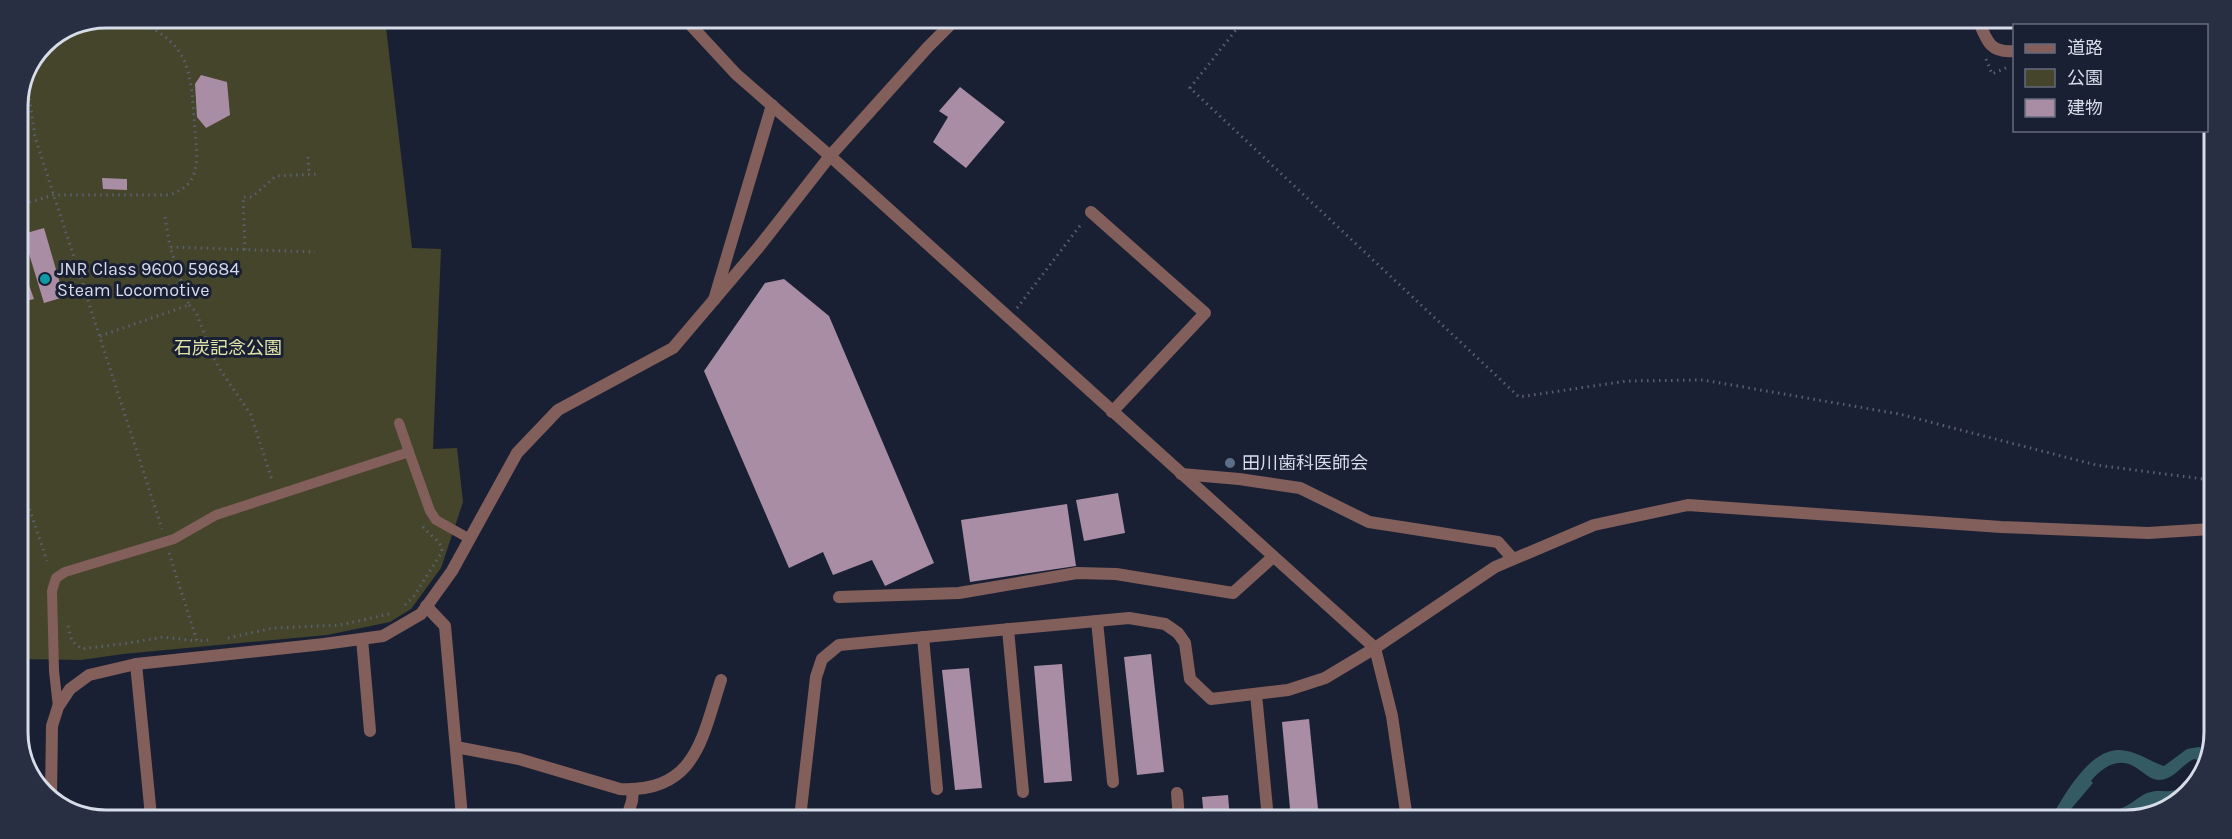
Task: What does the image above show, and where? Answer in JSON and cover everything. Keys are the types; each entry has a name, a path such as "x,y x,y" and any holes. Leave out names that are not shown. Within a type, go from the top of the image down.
{"street":[{"path":"693,28 736,74 830,156 1375,648 1392,716 1406,810"},
{"path":"51,788 52,726 58,707 70,689 89,675 136,664 383,636 421,614 452,572 517,453 558,410 673,348 830,156 947,28"},
{"path":"1982,28 1988,42 2001,52 2013,51"},
{"path":"714,300 772,105"},
{"path":"1091,212 1205,313 1113,412"},
{"path":"1181,474 1239,479 1300,488 1369,522 1498,542 1513,559"},
{"path":"801,810 816,677 822,659 839,645 1129,618 1165,624 1178,633 1185,643 1190,679 1211,699 1288,690 1325,678 1375,648 1495,567 1594,525 1688,505 2001,527 2148,533 2204,529"},
{"path":"839,597 959,593 1077,573 1116,574 1233,593 1273,557"},
{"path":"426,606 445,626 461,810"},
{"path":"1097,621 1113,782"},
{"path":"1008,629 1023,792"},
{"path":"923,637 937,789"},
{"path":"362,639 370,731"},
{"path":"136,664 150,810"},
{"path":"456,747 519,759 620,789 633,790 664,782 680,774 698,746 721,680"},
{"path":"1256,694 1267,810"},
{"path":"629,810 633,790"},
{"path":"1177,794 1178,810"}],"lane":[{"path":"399,423 430,511 436,520 470,539"},
{"path":"58,707 54,671 52,591 56,579 65,572 174,539 216,515 409,453"}],"path":[{"path":"28,203 53,195 169,195 184,188 192,178 197,161 192,94 185,62 175,47 151,28"},
{"path":"1237,28 1190,88 1519,398 1627,381 1703,380 1899,414 2096,465 2204,479"},
{"path":"29,97 35,137 197,641"},
{"path":"308,157 309,175"},
{"path":"245,250 243,197 252,197 276,176 320,174"},
{"path":"1009,318 1091,212"},
{"path":"165,217 170,247 189,306 196,312 213,357 251,415 272,480"},
{"path":"170,247 315,252"},
{"path":"100,336 189,306"},
{"path":"29,507 47,561"},
{"path":"403,608 414,596 442,552 438,541 423,528 419,521"},
{"path":"225,639 273,628 340,626 391,614"},
{"path":"68,621 72,642 82,649 129,644 163,637 197,641 216,640"}],"green space":[{"name":"石炭記念公園","path":"107,28 386,28 412,248 441,249 433,449 457,448 463,502 441,568 411,609 390,622 327,635 81,660 29,659 28,107 34,77 51,51 77,34 91,30"}],"shaded area":[{"path":"2202,748 2198,760 2194,759 2186,764 2174,775 2159,780 2152,779 2129,764 2116,763 2105,768 2091,781 2093,783 2071,810 2056,810 2069,788 2097,757 2120,750 2132,752 2164,766 2187,749"},
{"path":"2181,787 2169,797 2150,806 2141,809 2113,810 2130,804 2147,793"}],"building":[{"path":"201,75 227,82 230,115 206,128 197,117 195,84"},
{"path":"960,87 1005,122 966,168 933,142 948,117 939,111"},
{"path":"102,178 127,179 127,190 103,189"},
{"path":"44,228 64,297 44,303 28,251 28,233"},
{"path":"784,279 829,316 934,563 885,586 872,560 833,575 823,552 789,568 704,371 765,283"},
{"path":"28,283 34,299 28,300"},
{"path":"1118,493 1125,533 1084,541 1076,500"},
{"path":"1067,504 1076,566 970,582 961,520"},
{"path":"1151,654 1164,772 1137,775 1124,657"},
{"path":"1062,664 1072,781 1044,783 1034,666"},
{"path":"969,668 982,788 955,790 942,670"},
{"path":"1309,719 1318,810 1290,810 1282,722"},
{"path":"1228,795 1229,810 1203,810 1202,797"}],"place":[{"name":"JNR Class 9600 59684 Steam Locomotive","path":"45,279"},
{"name":"田川歯科医師会","path":"1230,463"}]}
